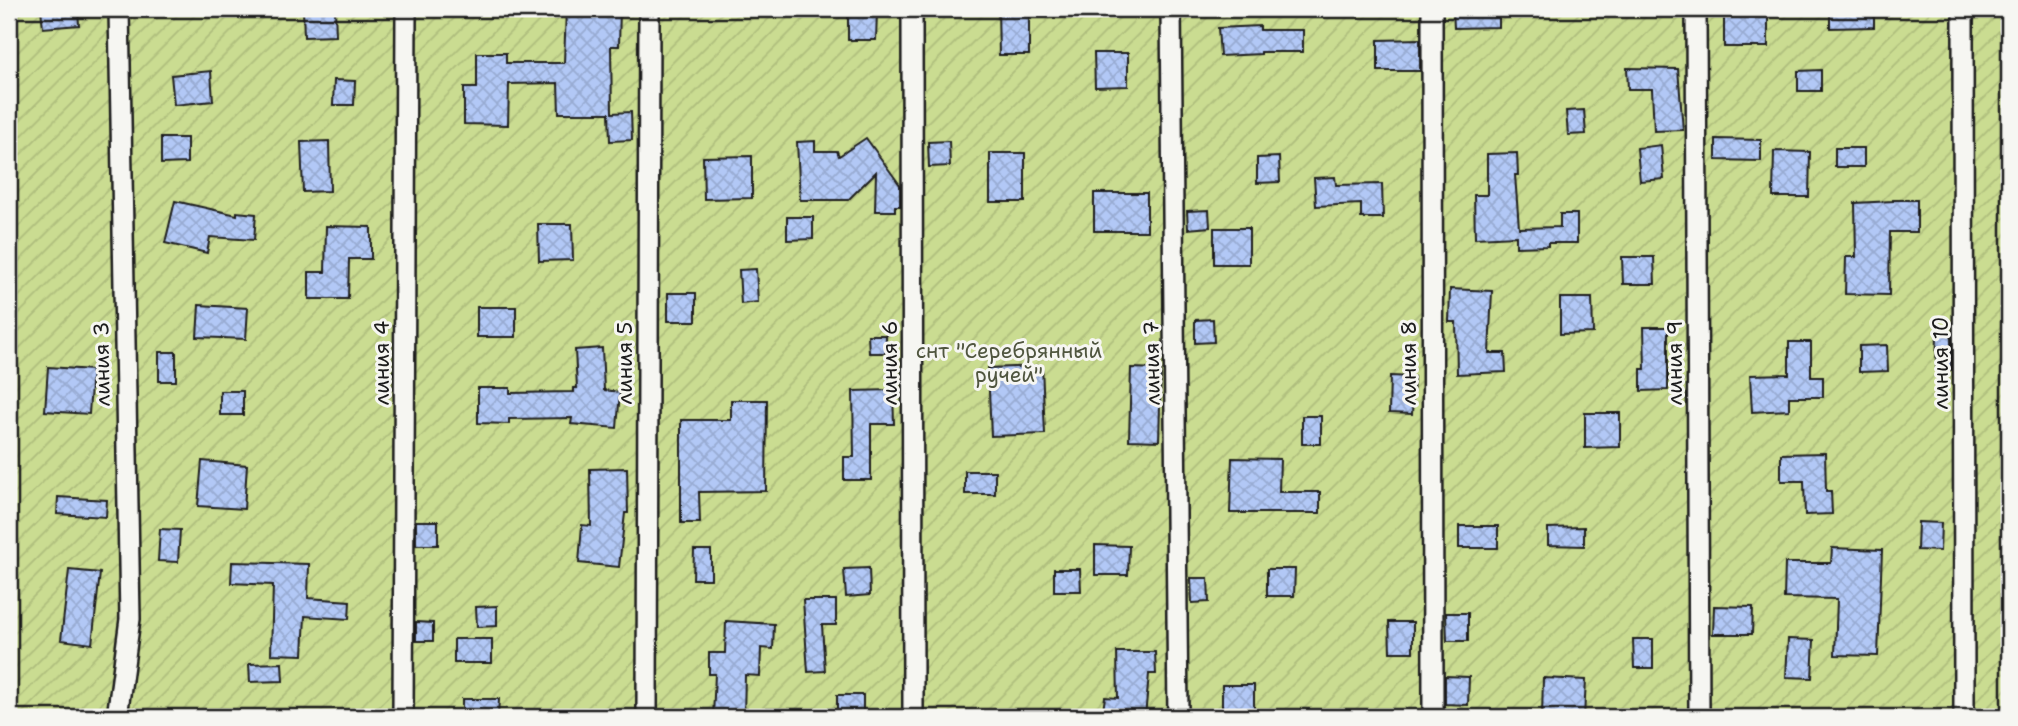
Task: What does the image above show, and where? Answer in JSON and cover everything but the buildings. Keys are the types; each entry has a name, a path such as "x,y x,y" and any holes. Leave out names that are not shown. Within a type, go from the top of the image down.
{"street":[{"name":"линия 3","path":"117,717 130,619 119,9"},
{"name":"линия 4","path":"403,717 406,9"},
{"name":"линия 5","path":"647,717 649,9"},
{"name":"линия 6","path":"912,9 913,717"},
{"name":"линия 7","path":"1171,9 1178,717"},
{"name":"линия 8","path":"1432,9 1433,717"},
{"name":"линия 9","path":"1696,9 1699,717"},
{"name":"линия 10","path":"1963,9 1964,717"}],"green space":[{"name":"снт \"Серебрянный ручей\"","path":"9,9 2009,9 2009,717 9,717"}]}
